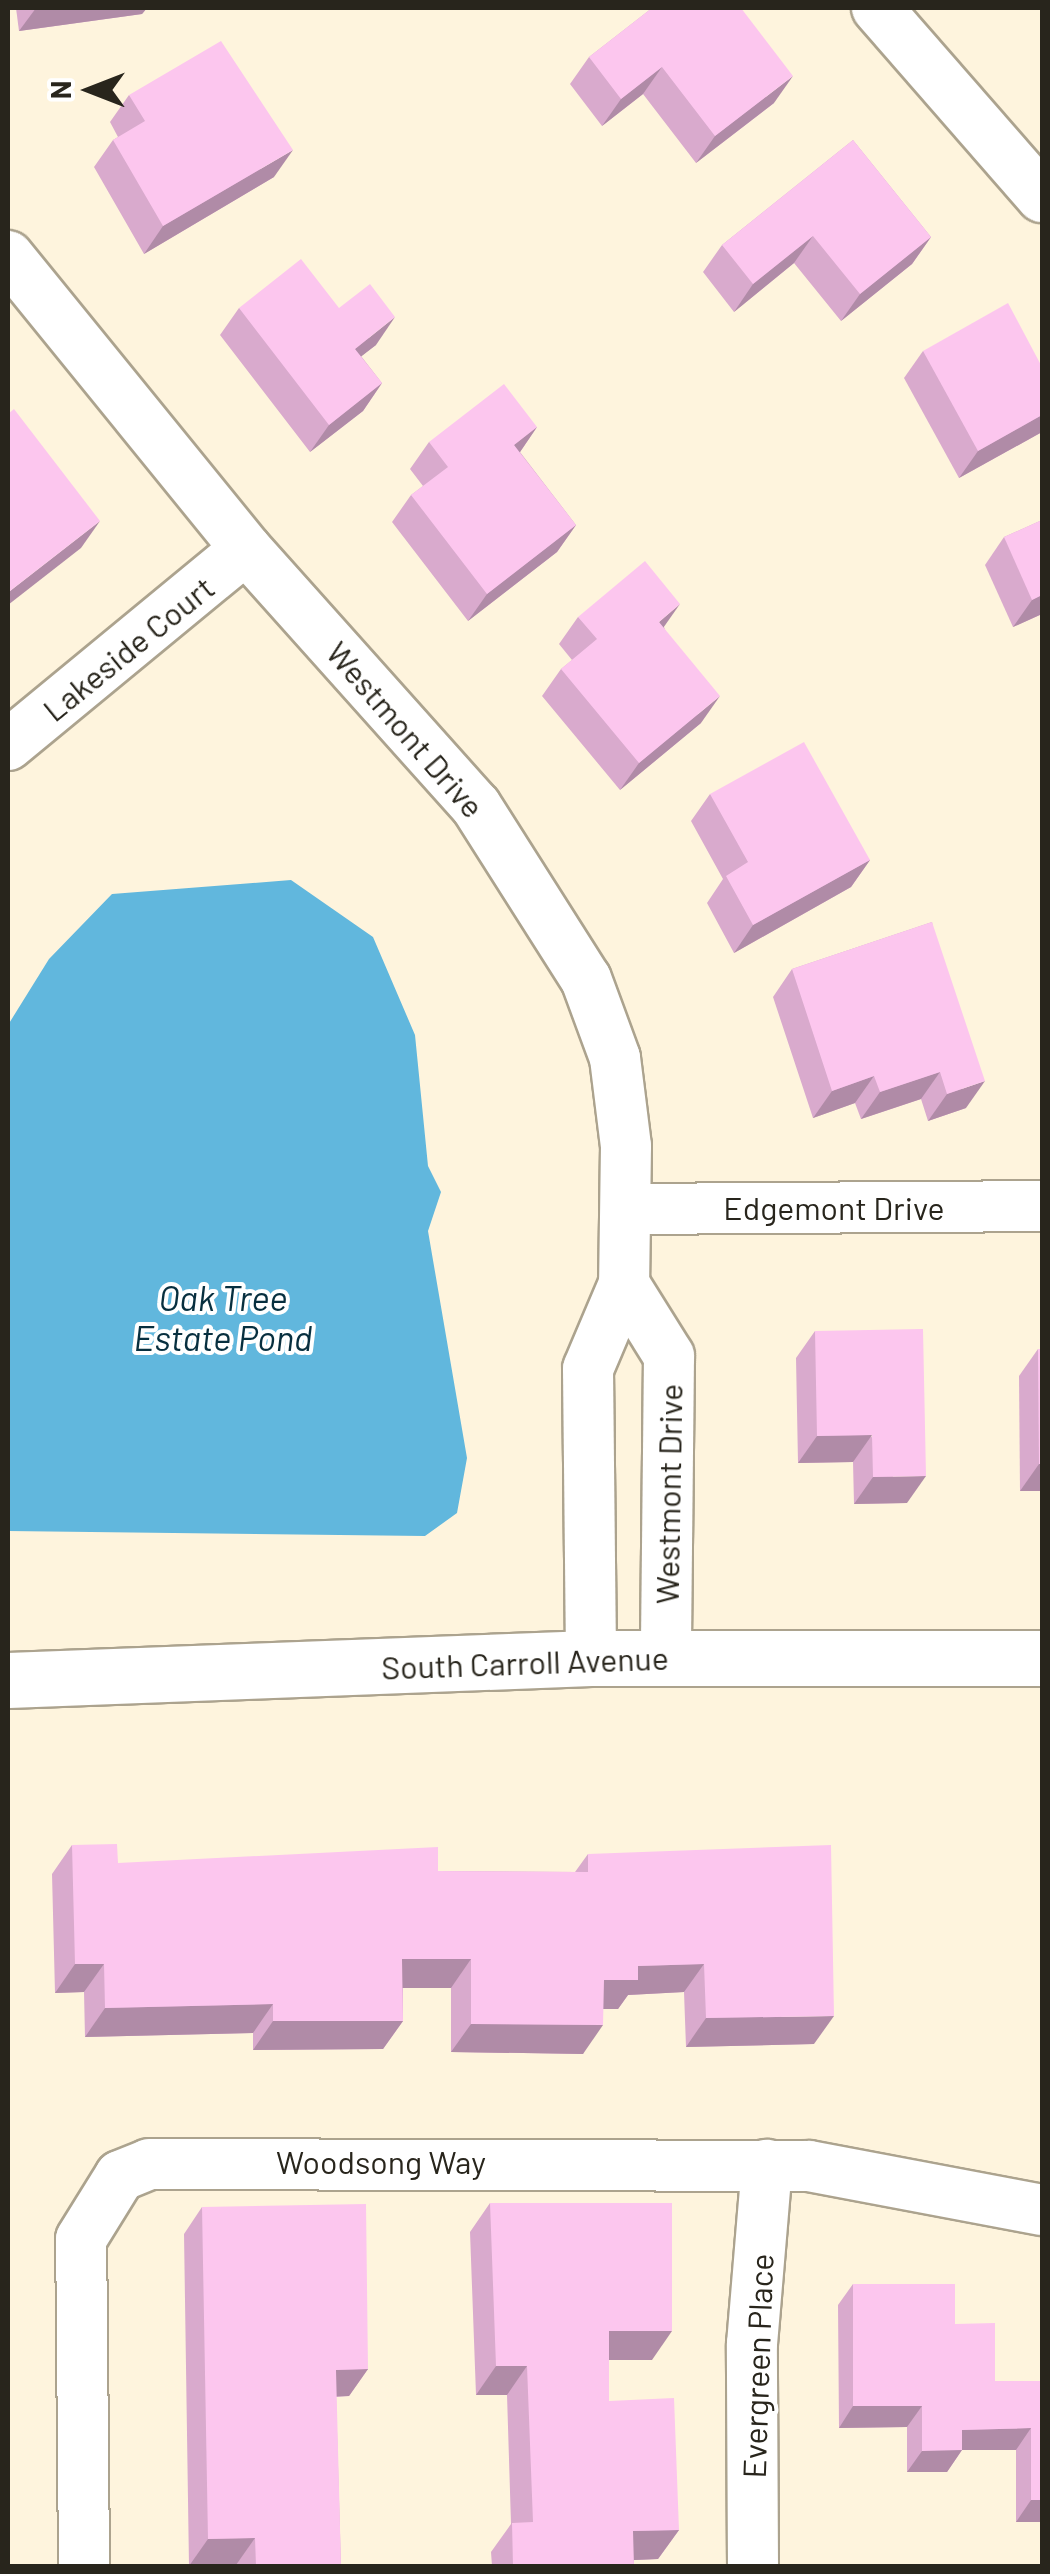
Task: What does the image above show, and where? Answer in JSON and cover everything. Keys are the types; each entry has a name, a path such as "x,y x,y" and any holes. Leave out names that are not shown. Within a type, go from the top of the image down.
{"main road":[{"name":"South Carroll Avenue","path":"8,1680 591,1658 1042,1658"}],"street":[{"path":"877,8 1042,198"},
{"name":"Westmont Drive","path":"8,256 246,549 476,806 530,881 586,980 615,1058 626,1209 624,1284 588,1369 591,1658"},
{"name":"Lakeside Court","path":"8,745 246,549"},
{"name":"Edgemont Drive","path":"626,1209 1042,1206"},
{"name":"Westmont Drive","path":"624,1284 669,1356 666,1658"},
{"name":"Woodsong Way","path":"84,2566 81,2239 120,2176 196,2161 767,2165 1042,2210"},
{"name":"Evergreen Place","path":"753,2566 752,2344 767,2165"}],"water":[{"name":"Oak Tree Estate Pond","path":"291,880 373,937 415,1035 428,1166 441,1192 428,1231 467,1458 457,1513 425,1536 8,1531 8,1025 49,959 112,894"}],"building":[{"path":"652,8 741,8 793,76 715,136 662,67 621,99 589,57"},
{"path":"221,41 293,150 163,226 113,140 145,121 129,95"},
{"path":"853,140 931,237 860,294 813,236 753,284 722,245"},
{"path":"301,259 339,308 370,284 395,317 355,349 382,383 329,425 239,308"},
{"path":"1008,303 1042,367 1042,415 978,451 923,351"},
{"path":"504,384 537,427 514,445 576,525 487,594 411,495 448,467 429,442"},
{"path":"14,409 100,521 10,591 8,414"},
{"path":"1042,520 1042,595 1032,600 1004,537"},
{"path":"645,561 680,604 659,622 720,696 639,763 561,669 597,639 578,617"},
{"path":"804,742 870,860 753,925 726,876 748,862 710,794"},
{"path":"932,922 985,1081 947,1094 940,1072 880,1092 874,1076 832,1091 792,969"},
{"path":"923,1329 926,1476 873,1477 872,1435 817,1436 815,1331"},
{"path":"1038,1349 1042,1349 1042,1464 1039,1464"},
{"path":"117,1844 118,1863 438,1847 438,1871 588,1872 588,1854 831,1845 834,2016 706,2018 704,1964 638,1966 638,1980 604,1980 603,2025 471,2024 471,1959 402,1959 403,2021 273,2021 273,2004 105,2008 104,1964 75,1964 72,1845"},
{"path":"490,2203 672,2203 672,2331 609,2331 609,2401 674,2398 679,2530 633,2531 634,2566 513,2566 512,2523 533,2522 527,2366 496,2366"},
{"path":"366,2204 368,2369 336,2370 341,2566 256,2566 255,2538 208,2539 202,2207"},
{"path":"853,2284 955,2284 955,2324 995,2323 995,2381 1042,2381 1042,2500 1031,2500 1031,2428 962,2430 962,2450 922,2451 922,2406 853,2406"}]}
